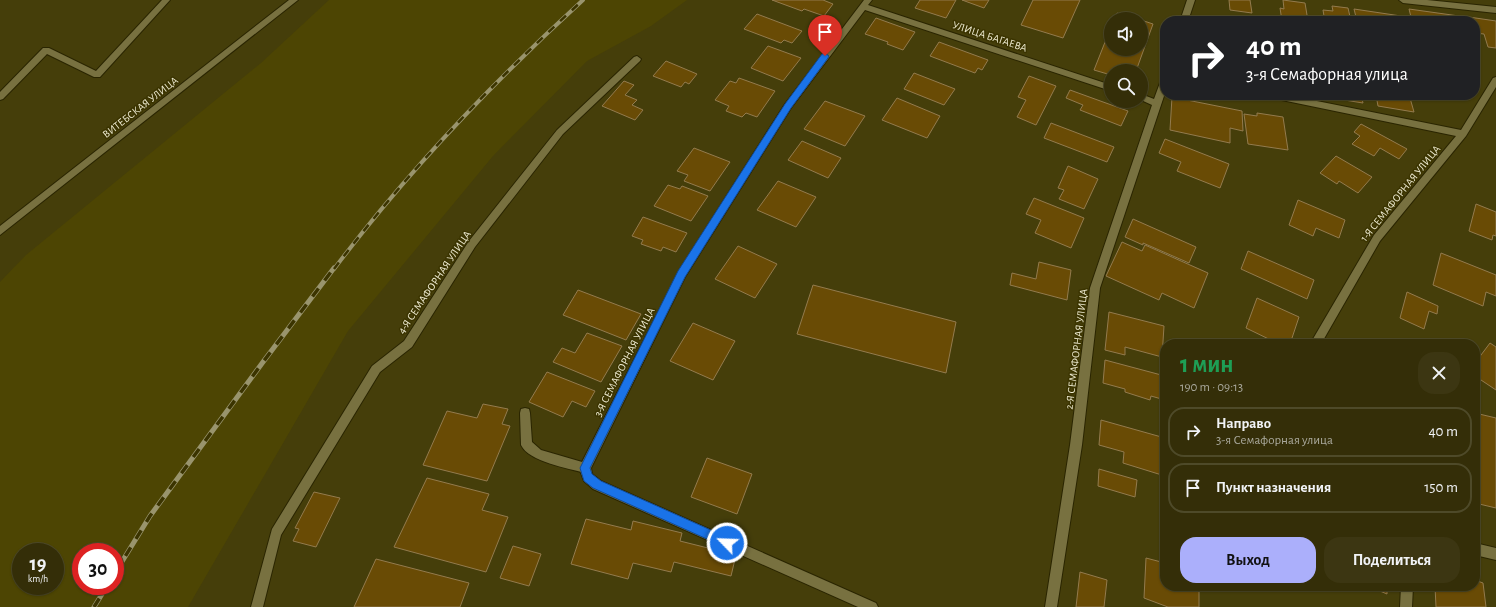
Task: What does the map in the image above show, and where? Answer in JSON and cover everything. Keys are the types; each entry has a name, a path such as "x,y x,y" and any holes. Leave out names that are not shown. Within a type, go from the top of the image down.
{"street":[{"path":"0,97 46,50 97,75 166,0"},
{"name":"ВИТЕБСКАЯ УЛИЦА","path":"0,231 294,0"},
{"path":"1186,16 1191,0"},
{"path":"1403,0 1496,10"},
{"name":"УЛИЦА БАГАЕВА","path":"865,3 1104,86"},
{"name":"3-Я СЕМАФОРНАЯ УЛИЦА","path":"585,468 682,274 788,106 865,3"},
{"name":"4-Я СЕМАФОРНАЯ УЛИЦА","path":"258,607 276,533 376,369 408,344 472,244 560,132 637,59"},
{"name":"1-Я СЕМАФОРНАЯ УЛИЦА","path":"1318,339 1377,238 1463,134 1496,80"},
{"name":"2-Я СЕМАФОРНАЯ УЛИЦА","path":"1051,607 1076,445 1096,288 1160,94"},
{"path":"1148,100 1157,103"},
{"path":"1296,100 1463,134"},
{"path":"526,413 527,445 538,454 585,468 588,477 597,485 872,607"},
{"path":"1480,550 1496,554"},
{"path":"1406,591 1406,607"}],"shaded area":[{"path":"329,0 687,0 651,26 587,61 493,156 348,331 188,607 0,607 0,282 26,255 261,63"}],"building":[{"path":"772,0 823,0 833,4 824,16 804,9 802,11"},
{"path":"920,0 956,0 946,18 915,8"},
{"path":"962,0 989,0 984,8"},
{"path":"1033,0 1080,0 1063,38 1021,25"},
{"path":"1229,0 1250,0 1252,13 1230,10"},
{"path":"1283,0 1305,3 1307,16 1281,16 1280,8 1284,9"},
{"path":"1332,6 1348,8 1350,16 1324,16 1323,10 1333,11"},
{"path":"1354,9 1401,16 1356,16"},
{"path":"1409,9 1459,16 1411,16"},
{"path":"757,14 802,31 792,43 784,40 781,43 744,29"},
{"path":"876,18 915,32 903,50 887,44 888,42 865,34"},
{"path":"1480,19 1496,21 1496,48 1488,47 1484,34 1480,34"},
{"path":"1148,22 1153,24 1148,38"},
{"path":"939,42 988,60 982,70 978,68 975,73 930,56"},
{"path":"1104,45 1104,56 1141,56 1139,64 1104,64 1104,73 1094,70"},
{"path":"768,46 801,58 783,81 751,68"},
{"path":"666,61 697,74 689,84 685,82 681,87 653,76"},
{"path":"914,73 955,89 944,105 904,89"},
{"path":"1029,76 1056,86 1036,125 1017,117 1026,100 1018,97"},
{"path":"739,78 775,91 757,117 746,113 742,117 726,111 729,106 715,100 730,81 736,83"},
{"path":"624,81 634,85 625,95 637,100 632,105 643,110 635,120 602,106"},
{"path":"1070,90 1104,102 1104,108 1120,108 1128,111 1121,126 1080,110 1083,105 1066,98"},
{"path":"897,98 940,116 927,138 882,120"},
{"path":"1172,100 1187,100 1242,111 1243,131 1230,128 1230,143 1170,130"},
{"path":"1344,100 1362,100 1363,103"},
{"path":"1377,100 1411,100 1414,112 1378,106"},
{"path":"825,101 865,116 845,146 804,129"},
{"path":"1257,113 1283,117 1288,150 1248,144 1244,114 1257,116"},
{"path":"1051,123 1114,147 1107,162 1044,138"},
{"path":"1361,124 1407,149 1399,159 1380,148 1374,156 1352,144 1360,136 1354,132"},
{"path":"1165,139 1229,164 1220,188 1177,171 1181,162 1159,153"},
{"path":"802,141 841,158 828,178 788,160"},
{"path":"694,148 730,162 710,191 684,181 688,175 677,171"},
{"path":"1336,156 1372,177 1358,193 1339,181 1337,184 1320,173"},
{"path":"1068,166 1098,179 1084,209 1059,199 1064,190 1058,188"},
{"path":"778,181 816,197 796,227 757,210"},
{"path":"668,185 680,189 682,186 708,196 691,221 654,206"},
{"path":"1034,198 1084,218 1071,248 1035,233 1041,220 1026,214"},
{"path":"1298,200 1345,220 1339,238 1316,228 1313,236 1289,225"},
{"path":"1476,204 1496,212 1496,236 1493,235 1492,240 1469,231"},
{"path":"643,217 687,233 676,252 663,247 661,251 641,244 643,240 632,236"},
{"path":"1133,219 1196,247 1189,263 1143,243 1143,245 1125,237"},
{"path":"1122,242 1142,251 1145,245 1208,273 1194,308 1162,293 1159,300 1106,276"},
{"path":"738,246 777,264 755,298 715,279"},
{"path":"1248,251 1314,280 1307,299 1241,269"},
{"path":"1441,253 1496,275 1496,296 1486,292 1483,306 1433,285"},
{"path":"1039,262 1071,270 1067,300 1010,285 1012,273 1036,279"},
{"path":"813,285 956,322 946,373 797,334"},
{"path":"578,290 641,314 626,340 563,315"},
{"path":"1407,292 1438,306 1437,314 1429,311 1424,329 1400,318"},
{"path":"1257,298 1299,317 1292,339 1269,339 1246,328"},
{"path":"1109,312 1164,326 1163,339 1160,339 1160,356 1125,347 1125,355 1105,350"},
{"path":"693,323 735,341 713,380 670,361"},
{"path":"587,333 622,346 601,382 553,362 562,348 575,353"},
{"path":"1490,343 1496,347 1496,390 1480,379 1480,356"},
{"path":"1105,360 1160,375 1160,399 1151,396 1150,400 1125,392 1125,389 1103,383"},
{"path":"547,372 595,391 586,407 572,401 563,417 529,402"},
{"path":"483,404 508,409 502,424 510,426 487,481 423,465 447,411 477,418"},
{"path":"1480,414 1496,418 1496,508 1480,504"},
{"path":"1101,420 1160,437 1160,474 1123,463 1124,452 1099,445"},
{"path":"707,458 752,474 737,514 691,497"},
{"path":"1099,469 1137,480 1135,497 1098,486"},
{"path":"427,478 489,494 482,510 508,517 486,572 394,547"},
{"path":"314,492 340,498 316,547 293,541 299,529 295,528"},
{"path":"586,519 631,530 633,521 682,533 680,541 736,555 731,576 674,562 671,572 633,563 628,579 571,564"},
{"path":"513,546 541,554 529,586 500,578"},
{"path":"1146,558 1160,562 1160,591 1199,591 1199,607 1168,607 1144,598"},
{"path":"376,559 469,583 460,607 354,607"},
{"path":"1080,572 1107,580 1104,607 1076,607"},
{"path":"1480,582 1483,583 1486,607 1436,607 1435,591 1480,591"},
{"path":"1380,591 1387,591 1387,594"}],"railway":[{"path":"334,269 391,197 452,129 516,63 583,0"},
{"path":"124,558 150,516 334,268"},
{"path":"94,607 101,595"}],"route":[{"path":"727,543 597,485 588,477 585,468 682,274 788,106 825,56"}]}
